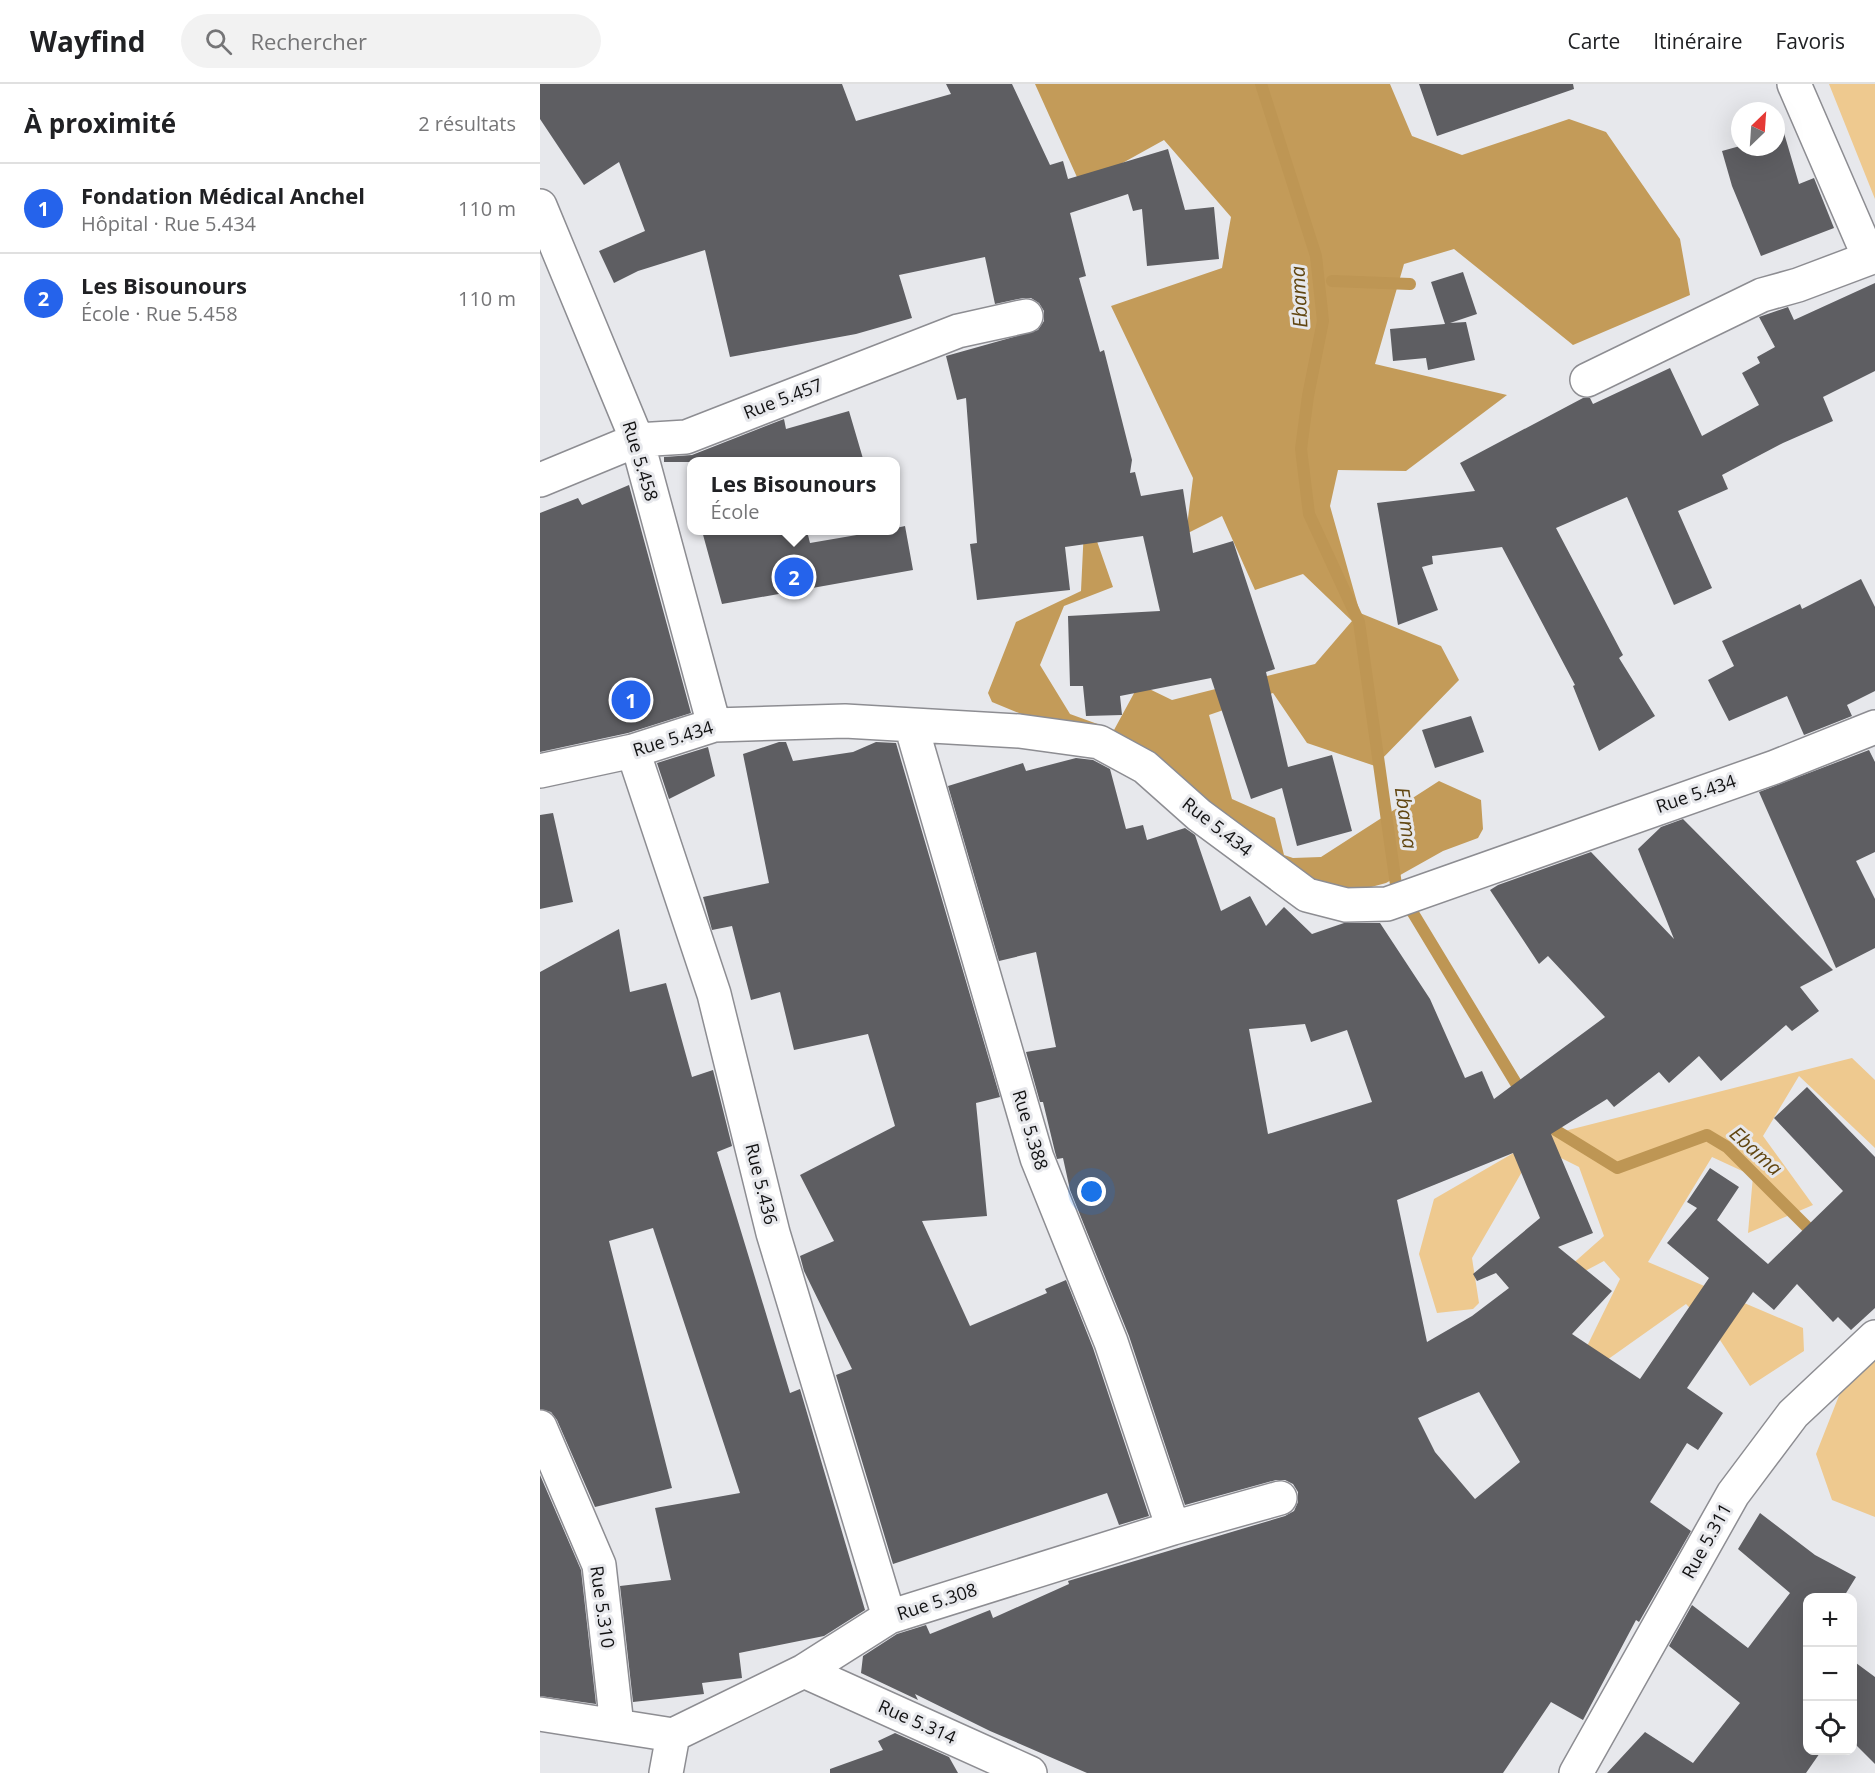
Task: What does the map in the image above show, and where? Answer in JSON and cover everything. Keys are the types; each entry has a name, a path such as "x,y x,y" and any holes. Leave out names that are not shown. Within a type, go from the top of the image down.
{"street":[{"path":"1587,380 1762,295 1798,285 1872,256 1794,84"},
{"name":"Rue 5.458","path":"540,206 637,440 714,725"},
{"name":"Rue 5.457","path":"540,480 637,440 686,437 958,330 1026,316"},
{"name":"Rue 5.434","path":"540,771 633,752 714,725 844,721 1019,731 1100,742 1145,767 1199,815 1307,895 1346,905 1395,901 1775,766 1875,727"},
{"name":"Rue 5.388","path":"911,725 1037,1158 1111,1342 1173,1528"},
{"name":"Rue 5.436","path":"633,752 714,994 773,1233 889,1617"},
{"name":"Rue 5.311","path":"1576,1773 1733,1494 1793,1414 1875,1336"},
{"name":"Rue 5.310","path":"540,1427 599,1565 617,1726"},
{"name":"Rue 5.308","path":"673,1735 804,1671 889,1617 1173,1528 1280,1498"},
{"name":"Rue 5.314","path":"804,1671 1030,1773"},
{"path":"540,1714 673,1735 666,1773"}],"shaded area":[{"path":"1035,84 1390,84 1412,136 1462,155 1569,119 1606,132 1680,239 1690,295 1573,345 1454,249 1404,264 1375,364 1507,395 1406,471 1338,470 1330,506 1360,613 1441,646 1459,680 1375,766 1307,743 1273,693 1209,715 1232,799 1275,818 1284,855 1293,858 1321,857 1439,781 1481,800 1483,829 1478,838 1443,851 1386,883 1349,893 1276,893 1119,754 992,702 988,693 1016,622 1081,591 1085,507 1113,587 1064,606 1040,665 1070,714 1114,730 1139,684 1172,700 1315,664 1352,621 1303,574 1255,590 1222,516 1186,534 1193,478 1111,306 1222,268 1231,217 1164,140 1081,186"},
{"path":"1829,84 1875,84 1875,199"},
{"path":"1852,1058 1875,1080 1875,1148 1799,1076 1763,1136 1813,1205 1748,1233 1753,1176 1712,1157 1648,1262 1803,1328 1804,1351 1750,1386 1720,1340 1686,1304 1566,1389 1620,1279 1604,1261 1534,1298 1604,1236 1579,1167 1555,1155 1523,1170 1472,1258 1479,1303 1473,1309 1437,1313 1419,1254 1434,1199 1541,1137"},
{"path":"1875,1360 1875,1517 1832,1500 1816,1454 1842,1388"}],"building":[{"path":"540,84 842,84 856,121 951,94 946,84 1012,84 1050,165 1063,161 1068,179 1168,149 1185,210 1214,207 1219,259 1147,266 1142,209 1133,211 1128,194 1070,213 1086,276 1079,278 1100,352 1104,350 1132,460 1130,473 1135,472 1141,496 1183,489 1193,553 1233,541 1275,669 1266,672 1288,767 1332,755 1352,831 1297,846 1282,788 1251,799 1211,678 1120,696 1122,715 1086,716 1083,686 1070,686 1068,616 1160,611 1143,536 1065,547 1070,590 977,600 970,544 977,543 966,398 957,400 946,356 1038,330 1044,321 1044,311 1039,303 1031,298 1023,298 995,304 985,257 899,275 912,318 856,334 730,357 705,250 638,271 614,283 599,251 645,231 619,162 584,185 540,119"},
{"path":"1419,84 1573,84 1574,89 1437,136"},
{"path":"1785,136 1799,184 1814,178 1834,228 1761,256 1732,186 1722,151 1731,148 1731,156 1785,156"},
{"path":"1463,272 1477,314 1450,323 1466,322 1475,360 1428,370 1426,358 1393,361 1390,329 1445,324 1431,282"},
{"path":"1875,283 1875,371 1823,397 1833,421 1783,443 1722,475 1728,489 1678,511 1712,588 1674,605 1627,497 1556,528 1623,655 1619,658 1655,716 1599,751 1573,686 1575,685 1502,547 1432,556 1433,564 1422,567 1438,610 1398,625 1377,503 1475,491 1460,463 1583,398 1590,398 1593,404 1670,368 1702,436 1759,405 1742,373 1760,363 1757,357 1775,347 1759,317 1788,307 1794,320"},
{"path":"849,411 863,457 687,457 687,462 664,462 664,457 692,455 784,419 786,429"},
{"path":"629,485 691,713 628,733 540,752 540,513 578,498 582,505"},
{"path":"905,526 913,570 722,604 703,535 808,535 810,543 857,535 900,535 900,527"},
{"path":"1861,579 1875,607 1875,691 1847,705 1852,716 1804,735 1787,696 1729,721 1708,680 1734,666 1722,641 1800,604 1802,609"},
{"path":"1471,716 1484,752 1435,768 1422,730"},
{"path":"779,742 786,742 793,761 853,752 876,742 896,743 1000,1097 976,1103 987,1216 922,1221 970,1326 1047,1293 1045,1289 1066,1280 1093,1348 1149,1516 1119,1525 1107,1493 893,1564 836,1375 852,1369 804,1271 800,1256 834,1241 800,1175 895,1126 868,1034 794,1050 780,992 751,1000 732,926 712,930 703,897 769,883 743,754"},
{"path":"708,747 715,776 669,799 657,763"},
{"path":"1869,750 1875,762 1875,852 1856,861 1875,899 1875,948 1836,968 1759,792"},
{"path":"1076,758 1093,760 1110,769 1126,829 1143,825 1147,840 1185,828 1195,835 1221,911 1250,896 1266,926 1284,907 1312,934 1344,923 1380,923 1430,999 1465,1078 1482,1071 1494,1099 1605,1017 1548,956 1539,964 1490,890 1498,885 1591,852 1674,939 1638,849 1661,827 1683,819 1833,970 1800,987 1819,1011 1792,1031 1786,1025 1721,1081 1699,1056 1669,1083 1659,1072 1614,1107 1607,1099 1551,1134 1593,1233 1558,1247 1612,1291 1572,1334 1640,1379 1709,1278 1667,1243 1697,1208 1687,1202 1710,1168 1739,1187 1717,1220 1768,1264 1843,1191 1774,1118 1807,1087 1875,1157 1875,1308 1851,1330 1838,1317 1833,1322 1797,1284 1774,1310 1753,1292 1687,1388 1723,1413 1698,1450 1687,1443 1650,1502 1691,1531 1639,1622 1636,1620 1583,1720 1551,1702 1503,1773 1087,1773 990,1731 915,1694 918,1700 861,1673 863,1656 897,1634 926,1625 930,1634 990,1610 993,1618 1069,1584 1068,1581 1285,1516 1294,1511 1298,1502 1298,1492 1293,1484 1285,1480 1276,1480 1185,1505 1129,1336 1070,1190 1063,1158 1057,1159 1043,1102 1040,1102 1026,1052 1056,1047 1036,952 999,961 948,786 1023,763 1026,771","holes":["1305,1024 1311,1042 1347,1030 1372,1102 1268,1134 1249,1029","1513,1153 1540,1218 1473,1274 1477,1281 1496,1273 1509,1288 1472,1316 1427,1342 1397,1200","1479,1392 1520,1462 1475,1499 1435,1452 1418,1418"]},
{"path":"553,813 573,902 540,909 540,815"},
{"path":"619,929 630,992 666,983 692,1077 713,1070 732,1146 717,1152 790,1393 800,1389 865,1610 824,1636 739,1653 742,1678 702,1683 704,1694 633,1702 620,1586 671,1580 655,1508 740,1493 653,1228 609,1241 672,1488 595,1507 557,1420 551,1412 540,1409 540,972"},
{"path":"540,1475 581,1570 596,1704 540,1696"},
{"path":"1760,1513 1815,1555 1856,1577 1846,1593 1803,1593 1803,1755 1819,1755 1806,1773 1607,1773 1645,1732 1693,1763 1740,1703 1669,1646 1692,1605 1748,1648 1790,1593 1738,1549"},
{"path":"1857,1664 1875,1677 1875,1764 1857,1746"},
{"path":"895,1733 949,1757 958,1773 830,1773 830,1769 883,1750 878,1741"}],"waterway":[{"name":"Ebama","path":"1261,84 1316,256 1323,321 1308,396 1301,449 1309,514 1359,622 1397,892 1413,913 1523,1095"},
{"path":"1332,281 1410,284"},
{"name":"Ebama","path":"1544,1123 1617,1168 1707,1135 1727,1147 1818,1238"}],"place":[{"name":"Les Bisounours","path":"794,577"},
{"name":"Fondation Médical Anchel","path":"631,700"}]}
